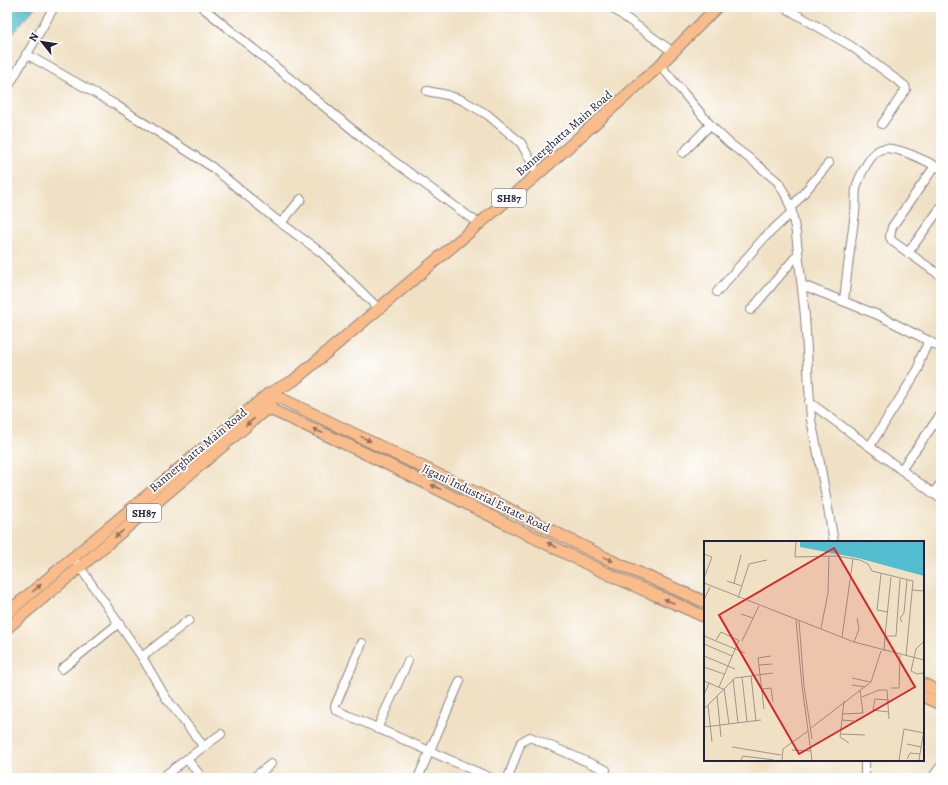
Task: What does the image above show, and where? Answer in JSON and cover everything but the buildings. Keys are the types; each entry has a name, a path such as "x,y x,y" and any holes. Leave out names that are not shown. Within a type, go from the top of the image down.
{"main road":[{"name":"Bannerghatta Main Road","path":"7,613 198,460 280,398 293,381 538,174 660,65 717,7"},
{"name":"Bannerghatta Main Road","path":"7,628 80,567 198,460 255,405 268,394 293,381"},
{"name":"Jigani Industrial Estate Road","path":"268,394 280,398 484,497 612,561 704,602"},
{"name":"Jigani Industrial Estate Road","path":"255,405 267,408 387,464 609,574 704,617"},
{"path":"924,684 941,692"},
{"path":"924,696 941,704"}],"street":[{"path":"7,89 54,7"},
{"path":"202,7 369,143 478,224"},
{"path":"611,7 673,52"},
{"path":"784,7 851,46 905,86 906,89 882,124"},
{"path":"26,54 116,104 212,167 281,223 322,253 378,308"},
{"path":"660,65 710,126 778,182 785,194 791,210 796,233 806,316 811,420 834,541"},
{"path":"427,91 462,100 488,115 521,143 538,174"},
{"path":"683,153 710,126"},
{"path":"844,301 856,209 856,189 872,156 880,149 891,148 925,160 938,168 892,226 890,237 892,241 941,276"},
{"path":"717,292 764,238 791,210 829,163"},
{"path":"281,223 301,199"},
{"path":"908,253 941,207"},
{"path":"751,310 798,254"},
{"path":"802,285 878,315 941,348"},
{"path":"870,446 919,368 920,359 927,345 926,340"},
{"path":"810,402 941,499"},
{"path":"901,470 941,414"},
{"path":"933,494 941,483"},
{"path":"74,558 142,657 166,698 204,747"},
{"path":"142,657 189,620"},
{"path":"62,669 119,623"},
{"path":"362,643 335,708 338,711 429,752 491,778"},
{"path":"378,729 408,661"},
{"path":"418,778 460,681"},
{"path":"161,778 221,734"},
{"path":"508,778 521,742 530,737 606,770"},
{"path":"187,759 202,778"},
{"path":"865,761 865,778"},
{"path":"253,778 271,764"},
{"path":"932,778 941,766"}],"water":[{"path":"7,7 35,7 7,40"}]}
